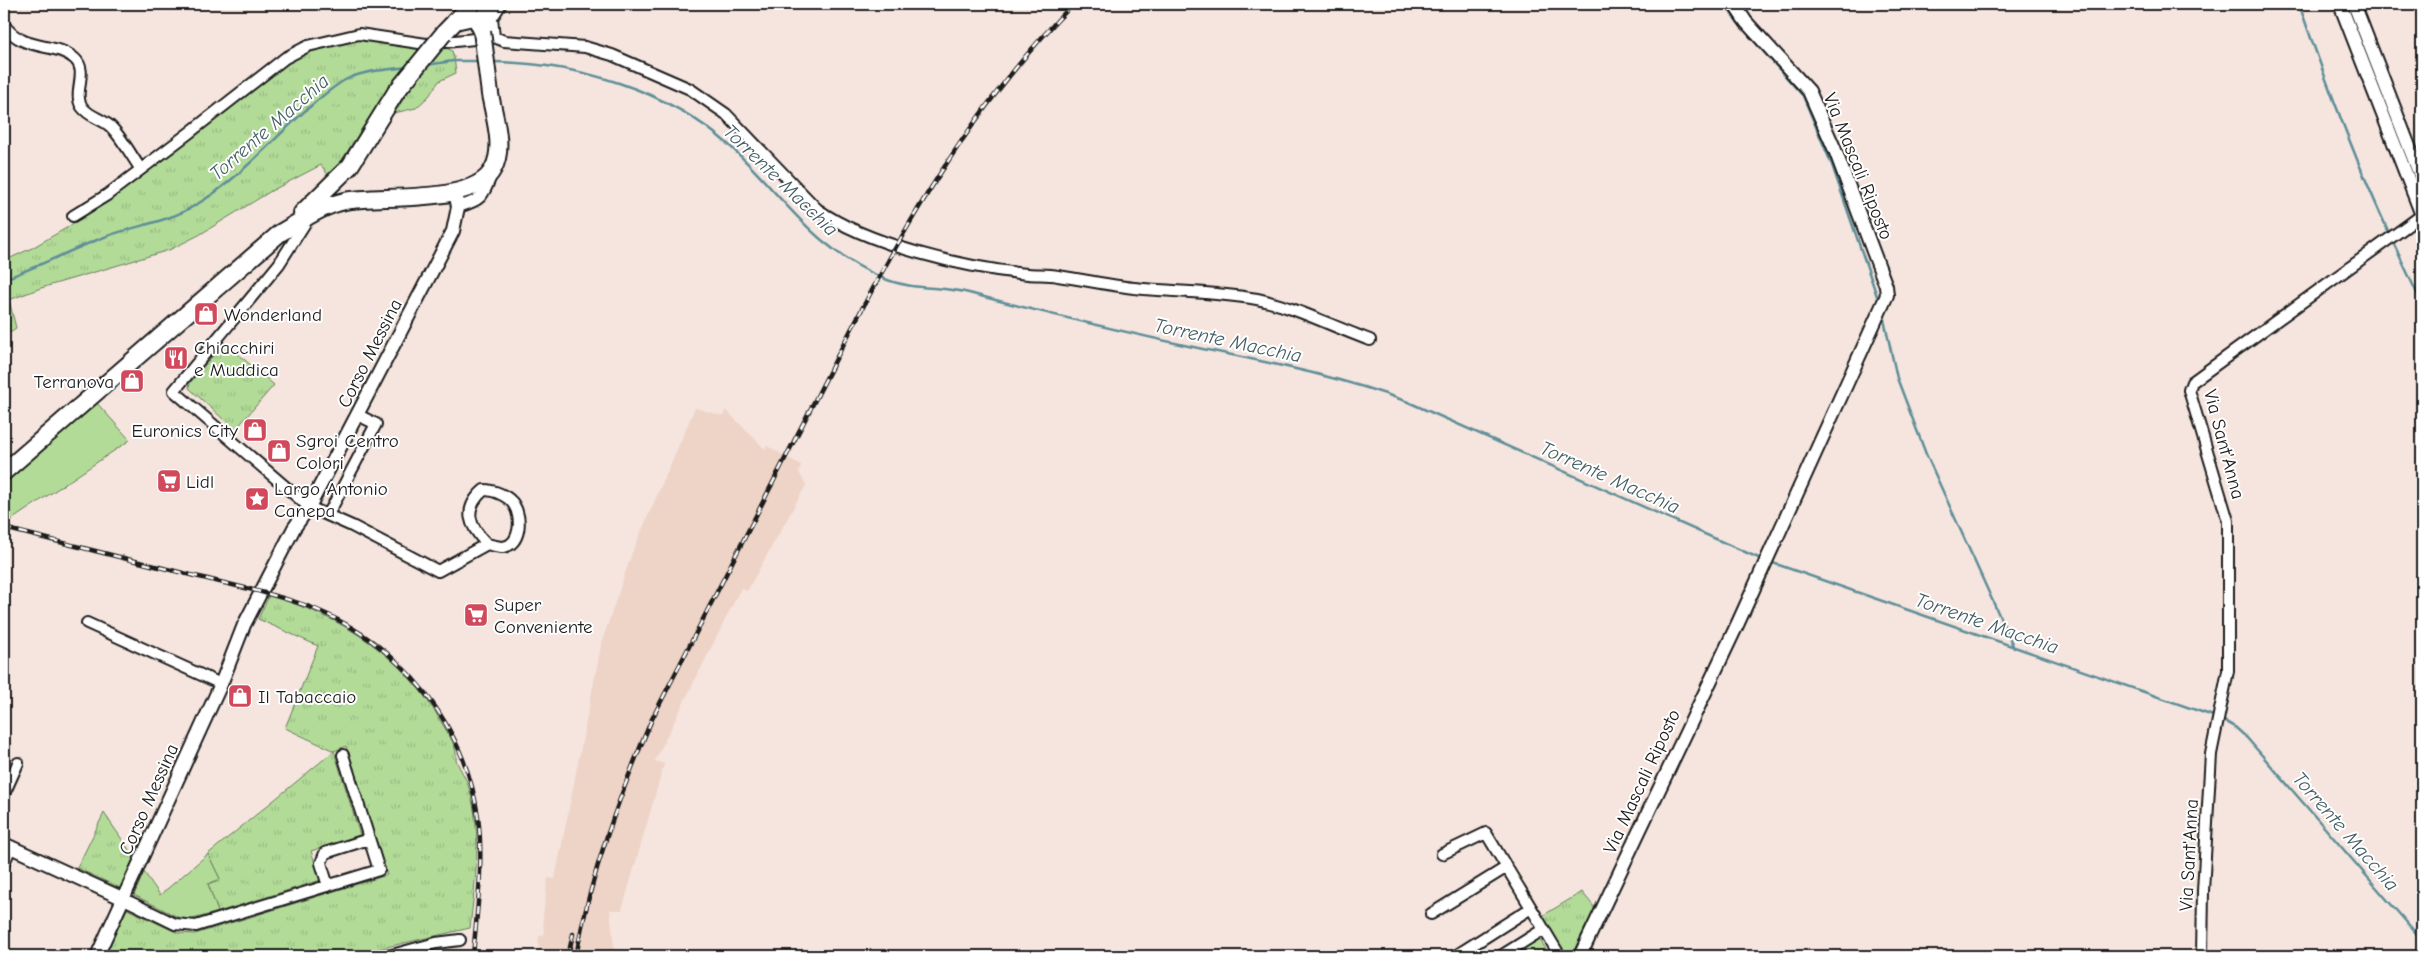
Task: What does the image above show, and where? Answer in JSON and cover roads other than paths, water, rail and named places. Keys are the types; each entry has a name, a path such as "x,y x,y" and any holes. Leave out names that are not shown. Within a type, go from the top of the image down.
{"main road":[{"path":"344,202 338,199 335,192 396,92 450,27 472,4"},
{"path":"280,233 310,215 344,202 422,197 457,199 493,171 497,158 498,142 490,94 489,4"},
{"path":"450,27 473,17 488,34"},
{"path":"4,472 280,233 350,166"}],"street":[{"path":"488,34 492,18 501,4"},
{"name":"Via Mascali Riposto","path":"1580,956 1738,623 1887,295 1886,286 1835,150 1809,91 1746,22 1734,4"},
{"path":"2340,4 2422,215"},
{"path":"2354,4 2422,180"},
{"path":"4,25 11,34 21,40 36,46 64,52 76,60 81,72 79,94 83,108 111,127 140,168"},
{"path":"73,216 106,195 285,58 308,46 359,34 426,44 488,34 504,41 548,42 585,47 612,55 690,89 726,114 817,209 829,218 907,249 934,257 1018,272 1056,275 1117,287 1214,293 1257,299 1301,313 1370,340"},
{"name":"Corso Messina","path":"97,956 221,684 260,592 358,415 453,231 457,199"},
{"path":"310,215 279,264 174,391 307,510 328,515 438,571 487,544 502,547 510,544 516,538 519,529 518,513 510,500 491,490 484,490 478,495 469,516 478,535 487,544"},
{"name":"Via Sant'Anna","path":"2202,956 2207,808 2216,726 2228,671 2228,521 2189,390 2192,382 2422,215"},
{"path":"328,515 376,424 358,415"},
{"path":"87,623 221,684"},
{"path":"4,863 7,845 175,924 196,926 379,870 343,755"},
{"path":"4,794 18,763"},
{"path":"1442,854 1486,833 1560,956"},
{"path":"328,886 321,863 325,853 369,839"},
{"path":"1431,914 1507,867"},
{"path":"1458,956 1531,908"},
{"path":"1501,956 1544,929"},
{"path":"388,956 436,943 460,940"}],"waterway":[{"path":"1725,4 1738,23 1803,96 1832,165 1879,302"},
{"path":"2299,4 2342,121 2390,235"},
{"name":"Torrente Macchia","path":"426,65 453,61 480,61"},
{"name":"Torrente Macchia","path":"493,62 556,68 588,74 619,83 678,109 705,126 730,146 818,237 859,266 885,279 906,285 969,293 1130,333 1298,369 1381,392 1408,402 1763,560"},
{"name":"Torrente Macchia","path":"4,279 102,238 183,212 209,196 238,174 306,110 340,83 368,72 408,67"},
{"path":"2392,240 2422,304"},
{"path":"1883,315 1897,378 1926,454 2014,648"},
{"name":"Torrente Macchia","path":"1770,562 2216,717"},
{"name":"Torrente Macchia","path":"2221,719 2235,727 2247,738 2422,940"}],"railway":[{"path":"576,956 582,925 607,835 652,719 841,348 898,243 960,143 1032,48 1073,4"},
{"path":"4,528 299,603 346,624 375,644 401,666 424,692 443,720 459,750 471,783 480,834 479,886 473,956"},
{"path":"568,956 573,934"}],"place":[{"name":"Wonderland","path":"206,314"},
{"name":"Chiacchiri e Muddica","path":"176,358"},
{"name":"Terranova","path":"132,381"},
{"name":"Euronics City","path":"255,430"},
{"name":"Sgroi Centro Colori","path":"279,451"},
{"name":"Lidl","path":"169,481"},
{"name":"Largo Antonio Canepa","path":"257,499"},
{"name":"Super Conveniente","path":"476,615"},
{"name":"Il Tabaccaio","path":"240,696"}]}
